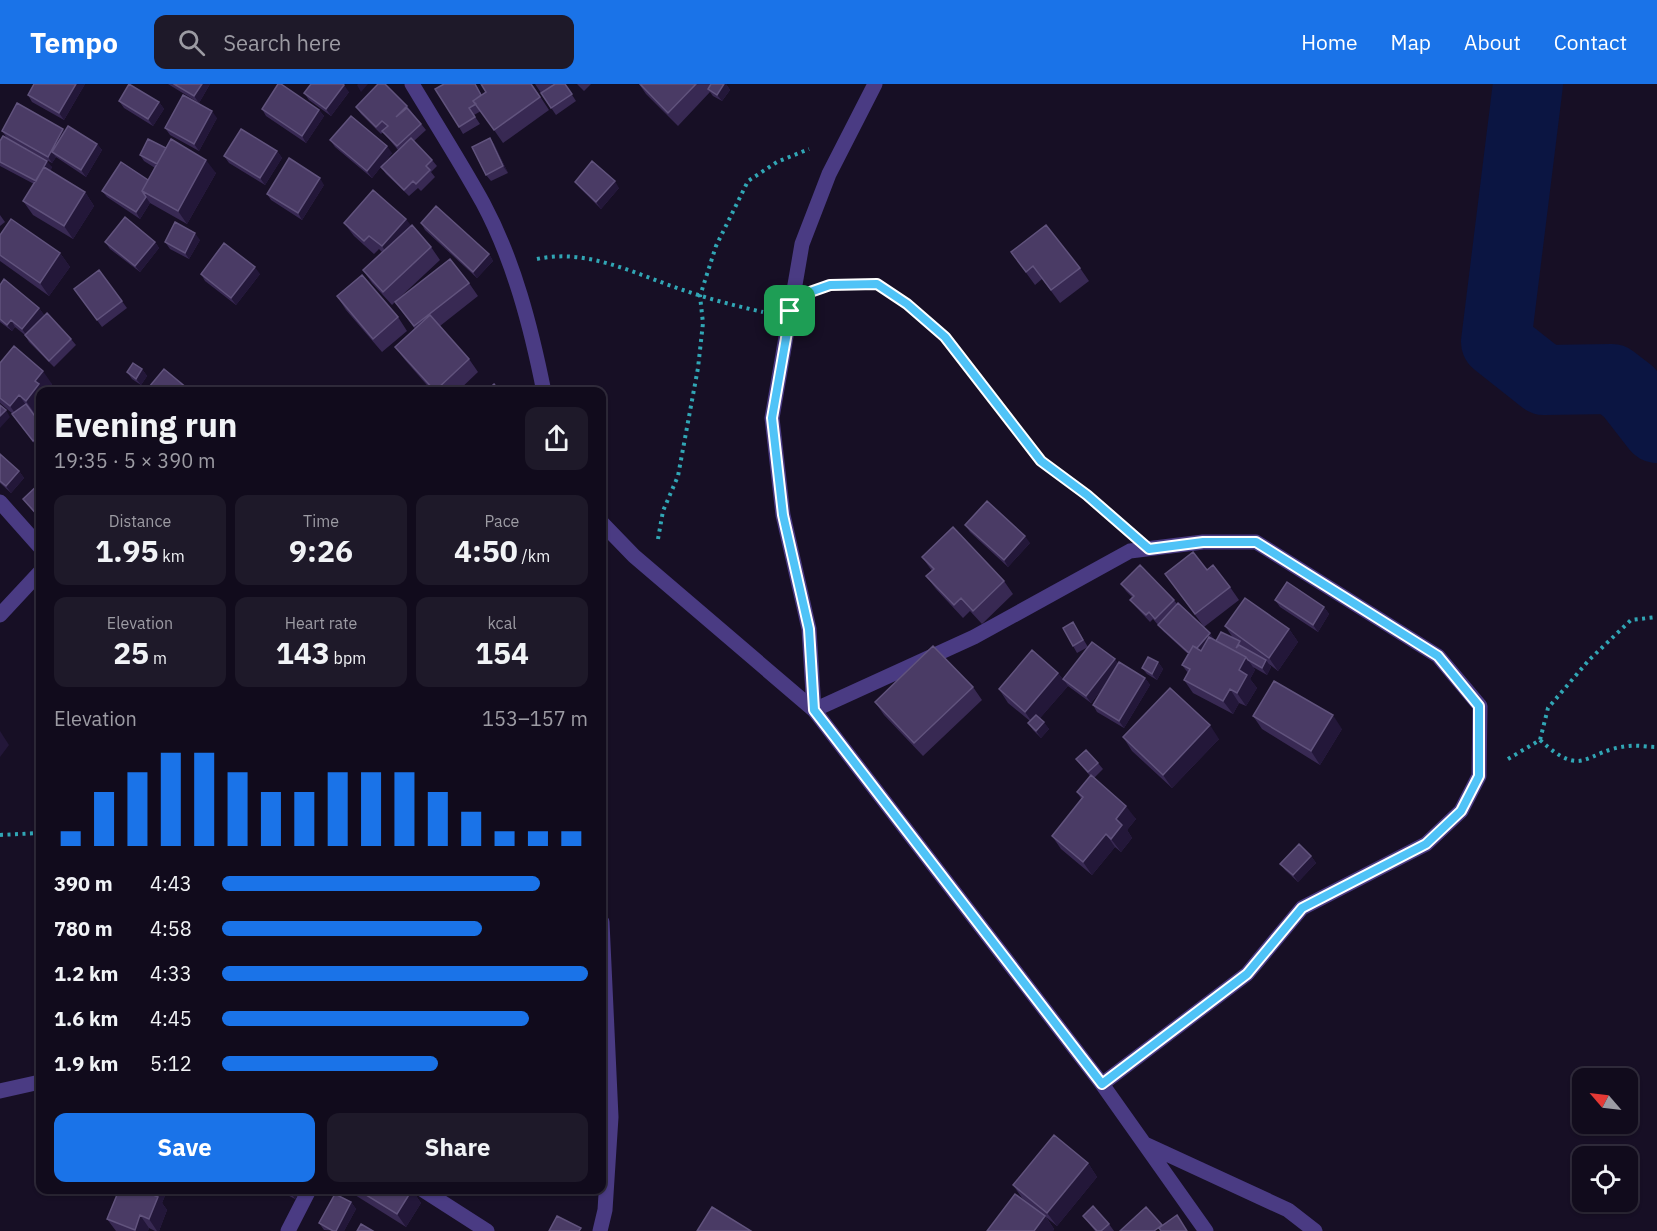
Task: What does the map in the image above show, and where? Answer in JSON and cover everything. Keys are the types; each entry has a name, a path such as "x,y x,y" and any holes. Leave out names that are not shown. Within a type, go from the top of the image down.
{"street":[{"path":"412,84 483,205 510,265 534,341 543,387"},
{"path":"814,710 809,629 783,515 772,418 802,244 829,174 875,84"},
{"path":"0,502 36,542"},
{"path":"606,527 661,579 814,710 1102,1084 1206,1231"},
{"path":"814,710 974,637 1130,551 1203,542 1256,542 1438,656 1479,706 1479,776 1461,811 1426,844 1302,908 1247,974 1102,1084"},
{"path":"0,615 36,576"},
{"path":"600,1231 605,1210 611,1117 606,1073"},
{"path":"0,1091 36,1083"},
{"path":"1144,1143 1288,1210 1315,1231"},
{"path":"288,1231 307,1194"},
{"path":"429,1194 487,1231"}],"path":[{"path":"661,579 657,547 661,523 678,477 698,368 703,323 700,296 716,246 748,181 777,162 850,133"},
{"path":"510,265 559,254 606,262 700,296 771,314 830,285 877,284 907,304 945,337 1041,461 1087,495 1149,549"},
{"path":"1479,776 1540,740 1548,708 1589,660 1631,620 1657,617"},
{"path":"1540,740 1560,758 1580,762 1628,746 1657,747"},
{"path":"0,835 36,833"}],"building":[{"path":"34,84 76,84 59,113 28,95"},
{"path":"129,84 159,102 148,119 119,101"},
{"path":"174,84 202,84 194,96"},
{"path":"278,84 319,110 302,136 262,109"},
{"path":"311,84 344,85 326,109 304,93"},
{"path":"378,84 385,84 407,106 396,117 407,108 421,124 397,146 382,131 388,126 382,121 376,127 356,107"},
{"path":"444,84 475,84 481,95 473,101 476,104 469,108 475,117 459,127 435,89"},
{"path":"481,84 531,84 540,97 494,130 473,101 486,92"},
{"path":"555,84 565,84 572,94 551,108 541,93"},
{"path":"640,84 696,84 668,113"},
{"path":"711,84 724,84 717,95 708,89"},
{"path":"183,95 212,111 194,144 165,128"},
{"path":"17,103 63,129 48,157 2,131"},
{"path":"351,116 387,146 367,171 330,140"},
{"path":"68,126 97,144 81,170 52,152"},
{"path":"241,129 277,151 260,178 224,156"},
{"path":"3,136 47,161 36,181 0,162 0,141"},
{"path":"411,138 432,160 426,166 430,170 416,184 413,181 404,190 381,167"},
{"path":"490,138 503,166 486,175 472,147"},
{"path":"148,139 166,148 157,164 140,155"},
{"path":"171,139 206,160 178,211 142,191"},
{"path":"289,158 320,178 298,213 267,194"},
{"path":"592,161 615,181 596,202 575,182"},
{"path":"121,162 148,180 142,191 146,197 136,212 102,191"},
{"path":"44,167 85,192 64,226 23,201"},
{"path":"373,190 406,219 382,246 369,236 364,241 344,223"},
{"path":"436,206 489,254 473,272 421,223"},
{"path":"125,217 155,242 135,266 105,242"},
{"path":"11,219 60,253 40,283 0,255 0,235"},
{"path":"175,222 195,233 185,253 165,242"},
{"path":"412,225 431,247 383,292 363,270"},
{"path":"1046,225 1080,268 1051,290 1033,266 1026,272 1011,252"},
{"path":"224,243 255,267 231,298 201,274"},
{"path":"450,259 469,283 414,326 395,302"},
{"path":"99,270 122,301 97,320 74,289"},
{"path":"362,275 398,317 373,339 337,296"},
{"path":"4,279 39,308 22,329 11,320 7,325 0,319 0,285"},
{"path":"47,313 71,339 49,361 25,335"},
{"path":"430,315 469,359 439,387 431,387 395,347"},
{"path":"14,346 43,371 35,381 39,384 26,401 19,395 10,406 0,398 0,363"},
{"path":"133,363 142,369 136,379 127,372"},
{"path":"164,369 186,387 149,387"},
{"path":"26,404 36,418 36,438 33,441 12,414"},
{"path":"0,405 6,410 0,416"},
{"path":"0,454 19,471 6,486 0,481"},
{"path":"36,487 36,514 23,499"},
{"path":"987,501 1025,536 1004,560 965,525"},
{"path":"953,527 1004,581 973,611 961,598 954,605 926,576 934,569 922,557"},
{"path":"1193,552 1207,570 1213,565 1230,587 1195,614 1165,574"},
{"path":"1140,565 1174,600 1155,619 1149,612 1146,615 1130,600 1134,596 1121,584"},
{"path":"1287,582 1324,607 1313,625 1275,600"},
{"path":"1245,598 1289,629 1269,658 1225,626"},
{"path":"1178,603 1210,633 1197,648 1193,646 1189,653 1158,625"},
{"path":"1073,622 1083,640 1073,646 1063,628"},
{"path":"1221,632 1240,641 1236,648 1239,645 1266,660 1262,668 1216,641"},
{"path":"1209,637 1246,657 1239,670 1247,675 1237,693 1230,689 1223,701 1184,680 1190,669 1182,665 1193,646 1201,651"},
{"path":"1092,642 1115,659 1086,696 1063,679"},
{"path":"933,646 973,687 914,743 875,702"},
{"path":"1032,650 1058,673 1025,712 999,689"},
{"path":"1148,657 1158,662 1152,674 1142,668"},
{"path":"1119,662 1145,678 1119,721 1093,705"},
{"path":"1274,681 1333,715 1311,751 1253,716"},
{"path":"1170,688 1210,725 1163,775 1123,737"},
{"path":"1036,715 1044,722 1036,731 1028,723"},
{"path":"1086,750 1098,763 1088,772 1076,759"},
{"path":"1091,775 1126,806 1116,819 1122,825 1111,839 1106,834 1083,862 1052,836 1083,797 1077,792"},
{"path":"1299,844 1311,856 1293,875 1280,864"},
{"path":"1054,1135 1088,1163 1047,1213 1013,1185"},
{"path":"117,1194 151,1194 158,1197 149,1219 140,1215 135,1230 107,1219"},
{"path":"335,1194 351,1202 336,1231 333,1231 319,1223"},
{"path":"364,1194 410,1194 397,1214"},
{"path":"1015,1194 1045,1216 1034,1231 987,1231"},
{"path":"1093,1206 1109,1224 1101,1231 1097,1231 1083,1216"},
{"path":"712,1207 751,1231 697,1231"},
{"path":"1146,1207 1162,1225 1154,1231 1120,1231"},
{"path":"1177,1215 1187,1231 1161,1231 1159,1228"},
{"path":"557,1216 581,1228 579,1231 549,1231"},
{"path":"361,1224 373,1231 357,1231"}],"waterway":[{"path":"1528,84 1496,342 1544,380 1612,379 1629,392 1657,428"}],"route":[{"path":"877,284 907,304 945,337 1041,461 1087,495 1149,549 1203,542 1256,542 1438,656 1479,706 1479,776 1461,811 1426,844 1302,908 1247,974 1102,1084 814,710 809,629 783,515 772,418 790,311 793,298 830,285 877,284"}]}
